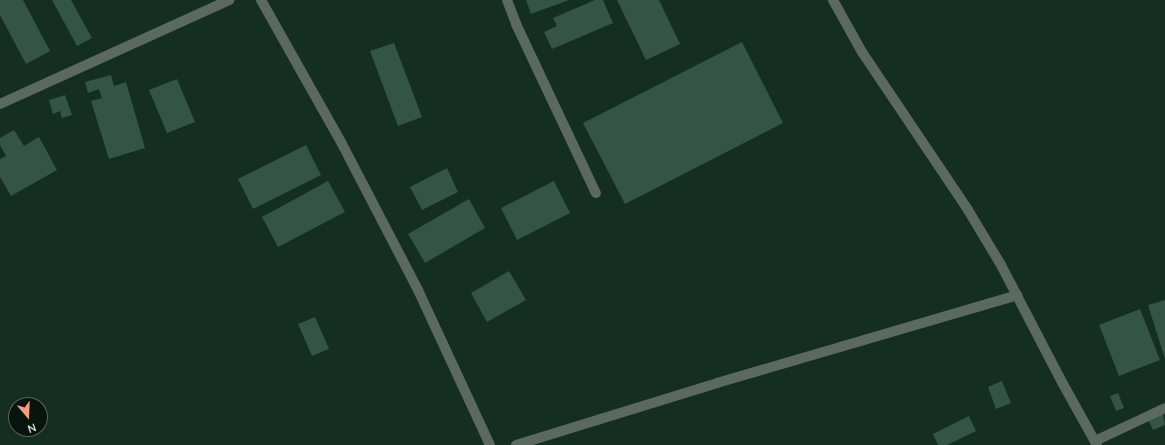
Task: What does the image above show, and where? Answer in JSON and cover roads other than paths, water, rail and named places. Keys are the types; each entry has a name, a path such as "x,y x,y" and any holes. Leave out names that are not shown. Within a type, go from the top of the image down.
{"street":[{"path":"0,104 229,0"},
{"path":"261,0 340,142 418,290 490,445"},
{"path":"507,0 516,24 596,193"},
{"path":"833,0 862,52 968,210 1017,295 1063,384 1096,443 1165,408"},
{"path":"516,445 716,383 1017,295"}]}
